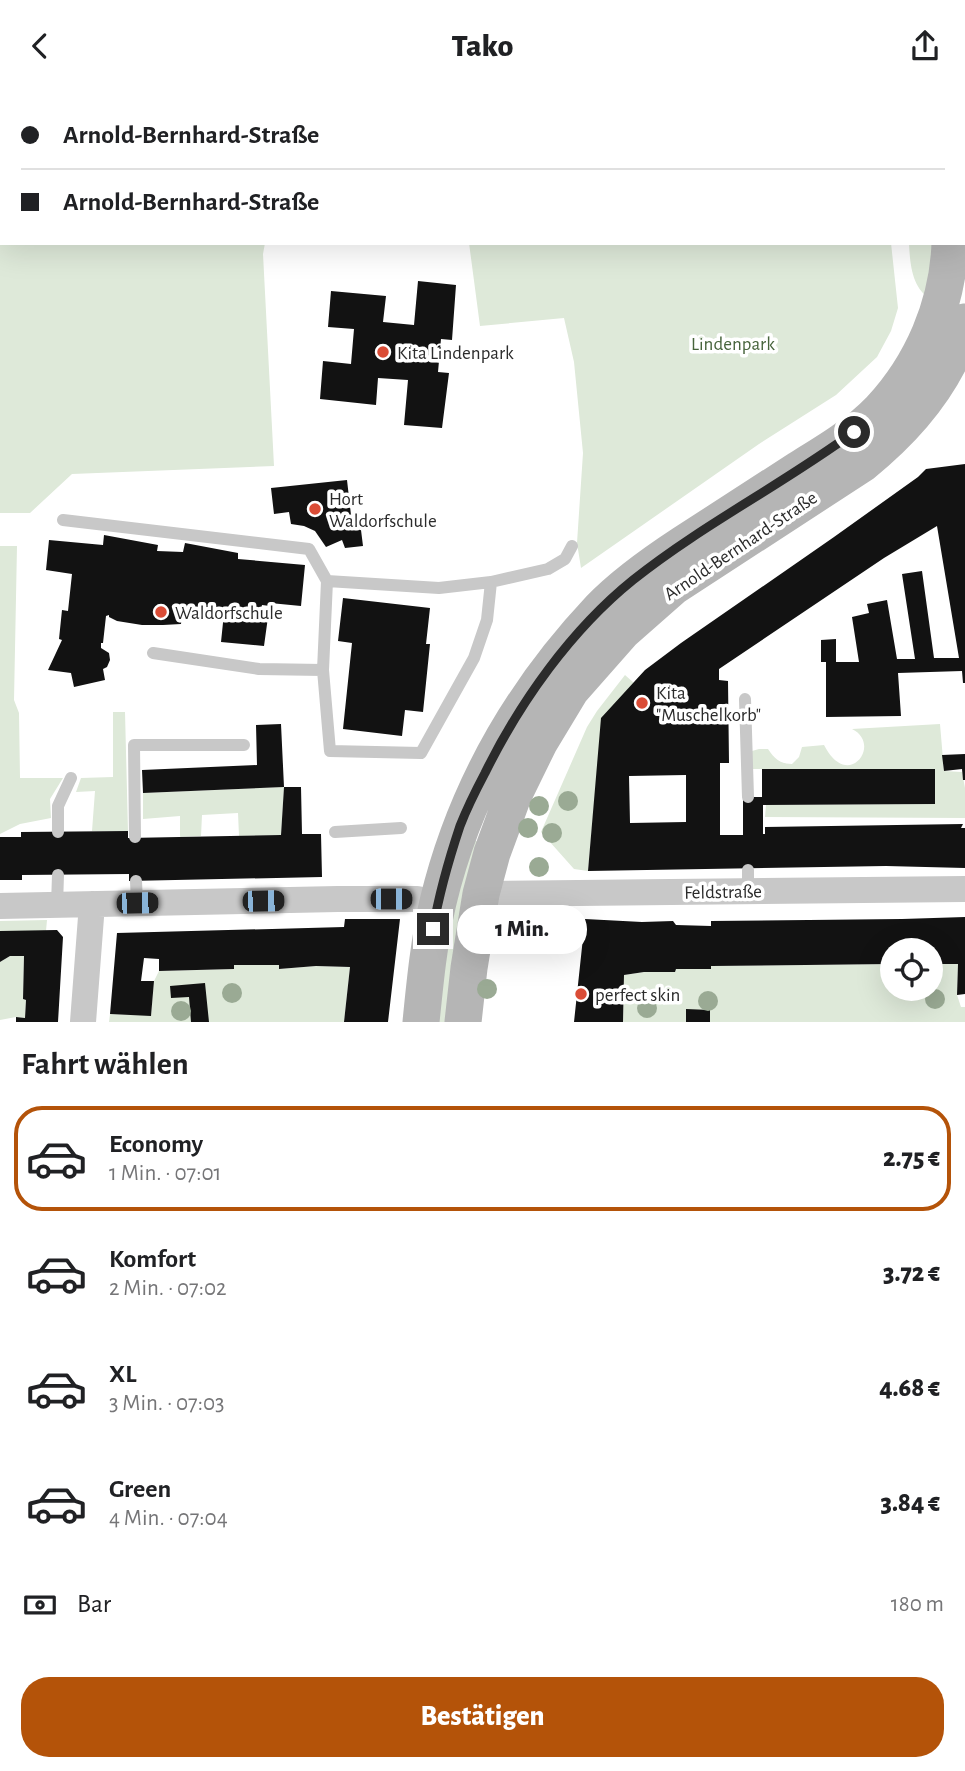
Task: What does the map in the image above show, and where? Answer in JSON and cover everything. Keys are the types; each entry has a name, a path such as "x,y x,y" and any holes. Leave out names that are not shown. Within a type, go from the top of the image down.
{"main road":[{"name":"Arnold-Bernhard-Straße","path":"421,1022 438,903 461,824 497,748 526,701 547,671 601,608 634,579 708,527 833,448 879,411 912,369 928,337 942,301 950,245"},
{"name":"Arnold-Bernhard-Straße","path":"463,1022 481,894 492,853 513,796 539,743 571,689 623,631 673,587 862,464 884,446 917,411 939,381 965,322"}],"street":[{"name":"Feldstraße","path":"481,894 748,880 965,889"},
{"path":"0,906 92,904 136,892 417,899 438,903"},
{"path":"83,1022 92,904"}],"lane":[{"path":"63,520 309,549 327,581 323,670 330,751 421,753 474,659 486,620 491,582"},
{"path":"327,581 439,588 491,582 548,569 565,559 572,546"},
{"path":"153,653 259,669 323,670"},
{"path":"745,699 748,797"},
{"path":"135,837 134,745 244,745"},
{"path":"58,832 58,806 71,778"},
{"path":"335,832 401,828"},
{"path":"57,905 58,875"}],"green space":[{"path":"0,245 265,245 274,466 72,474 30,513 0,513"},
{"name":"Lindenpark","path":"469,245 891,245 898,308 891,331 877,357 836,395 759,444 581,568 577,543 583,453 574,362 564,318 480,326"},
{"path":"909,245 940,245 932,300 920,290 911,268"},
{"path":"0,546 17,546 14,700 19,713 20,778 63,778 50,799 51,818 20,824 0,834"},
{"path":"625,675 634,683 601,729 588,871 574,869 541,832 587,727"},
{"path":"113,712 125,712 128,831 92,831 95,791 76,792 81,778 113,777"},
{"path":"940,724 944,771 962,772 965,818 765,817 766,805 935,804 934,769 751,769 752,751 768,749 778,760 792,764 799,757 802,747 824,745 833,758 843,764 852,765 863,753 864,744 861,736 852,729"},
{"path":"284,787 281,835 239,836 238,813 202,815 201,836 180,837 180,816 143,819 143,793"},
{"path":"473,840 486,844 453,1022 438,1022 444,964 457,892"},
{"path":"47,920 46,931 0,931 0,921"},
{"path":"10,956 24,956 25,1018 0,1020 0,962"},
{"path":"880,964 880,1001 943,1001 943,964 958,964 957,995 961,1007 965,1007 965,1022 623,1022 624,975 674,972 676,969 711,969 711,966"},
{"path":"234,965 279,965 280,969 350,967 344,1022 109,1022 110,1014 151,1015 154,981 159,971 234,969"}],"building":[{"path":"418,281 456,285 452,340 441,339 438,372 449,373 442,428 404,425 408,380 378,378 376,405 320,399 323,361 351,364 354,329 328,327 331,291 386,296 383,322 414,325"},
{"path":"965,464 965,683 962,671 898,673 901,716 826,717 826,662 821,662 821,640 836,639 836,662 859,662 852,617 869,613 867,604 887,600 897,659 915,659 902,574 922,571 934,658 959,658 937,526 884,558 719,669 719,680 728,681 729,763 720,763 720,835 743,835 743,797 762,797 762,769 935,769 935,804 763,805 763,834 765,827 963,824 961,828 965,828 965,868 886,866 588,871 601,718 645,670 926,469","holes":["686,775 686,822 630,823 629,776"]},
{"path":"347,480 351,515 359,514 363,546 345,548 342,540 326,547 315,531 291,524 289,512 274,514 271,488"},
{"name":"Waldorfschule","path":"104,535 158,545 157,551 183,552 185,543 238,553 238,559 305,565 301,606 270,603 270,606 262,605 260,615 268,617 264,646 221,642 224,613 182,614 181,624 163,625 142,625 117,621 109,615 106,616 101,648 109,653 110,660 103,669 105,680 74,687 71,673 48,670 62,640 59,639 62,610 68,611 72,574 46,570 49,540 103,545"},
{"path":"343,598 430,608 426,644 430,644 423,712 405,710 402,736 343,729 352,643 338,641"},
{"path":"281,724 284,787 143,793 142,770 257,765 256,725"},
{"path":"965,754 965,780 962,769 944,771 942,755"},
{"path":"284,787 301,787 302,834 321,834 322,877 129,881 129,874 22,875 22,880 0,880 0,837 21,837 21,832 128,831 128,838 281,835"},
{"path":"965,917 965,994 957,995 958,964 943,964 943,938 880,938 880,964 711,966 711,969 676,969 675,972 624,975 623,1022 574,1022 585,919 673,921 676,925 711,926 711,921"},
{"path":"345,919 400,919 388,1022 344,1022 350,967 279,969 279,965 234,965 234,969 159,971 159,959 144,958 141,981 154,981 151,1016 110,1014 117,933 344,927"},
{"path":"57,930 63,937 58,1022 16,1022 16,1017 25,1018 24,956 10,956 0,962 0,931"},
{"path":"205,983 209,1022 191,1022 189,997 171,998 170,986"},
{"path":"686,1009 710,1010 710,1022 686,1022"}],"place":[{"name":"Kita Lindenpark","path":"383,352"},
{"name":"Hort Waldorfschule","path":"315,509"},
{"name":"Waldorfschule","path":"161,612"},
{"name":"Kita \"Muschelkorb\"","path":"642,703"},
{"name":"perfect skin","path":"581,994"}],"route":[{"path":"433,929 461,824 497,748 547,671 601,608 665,556 854,432"}]}
